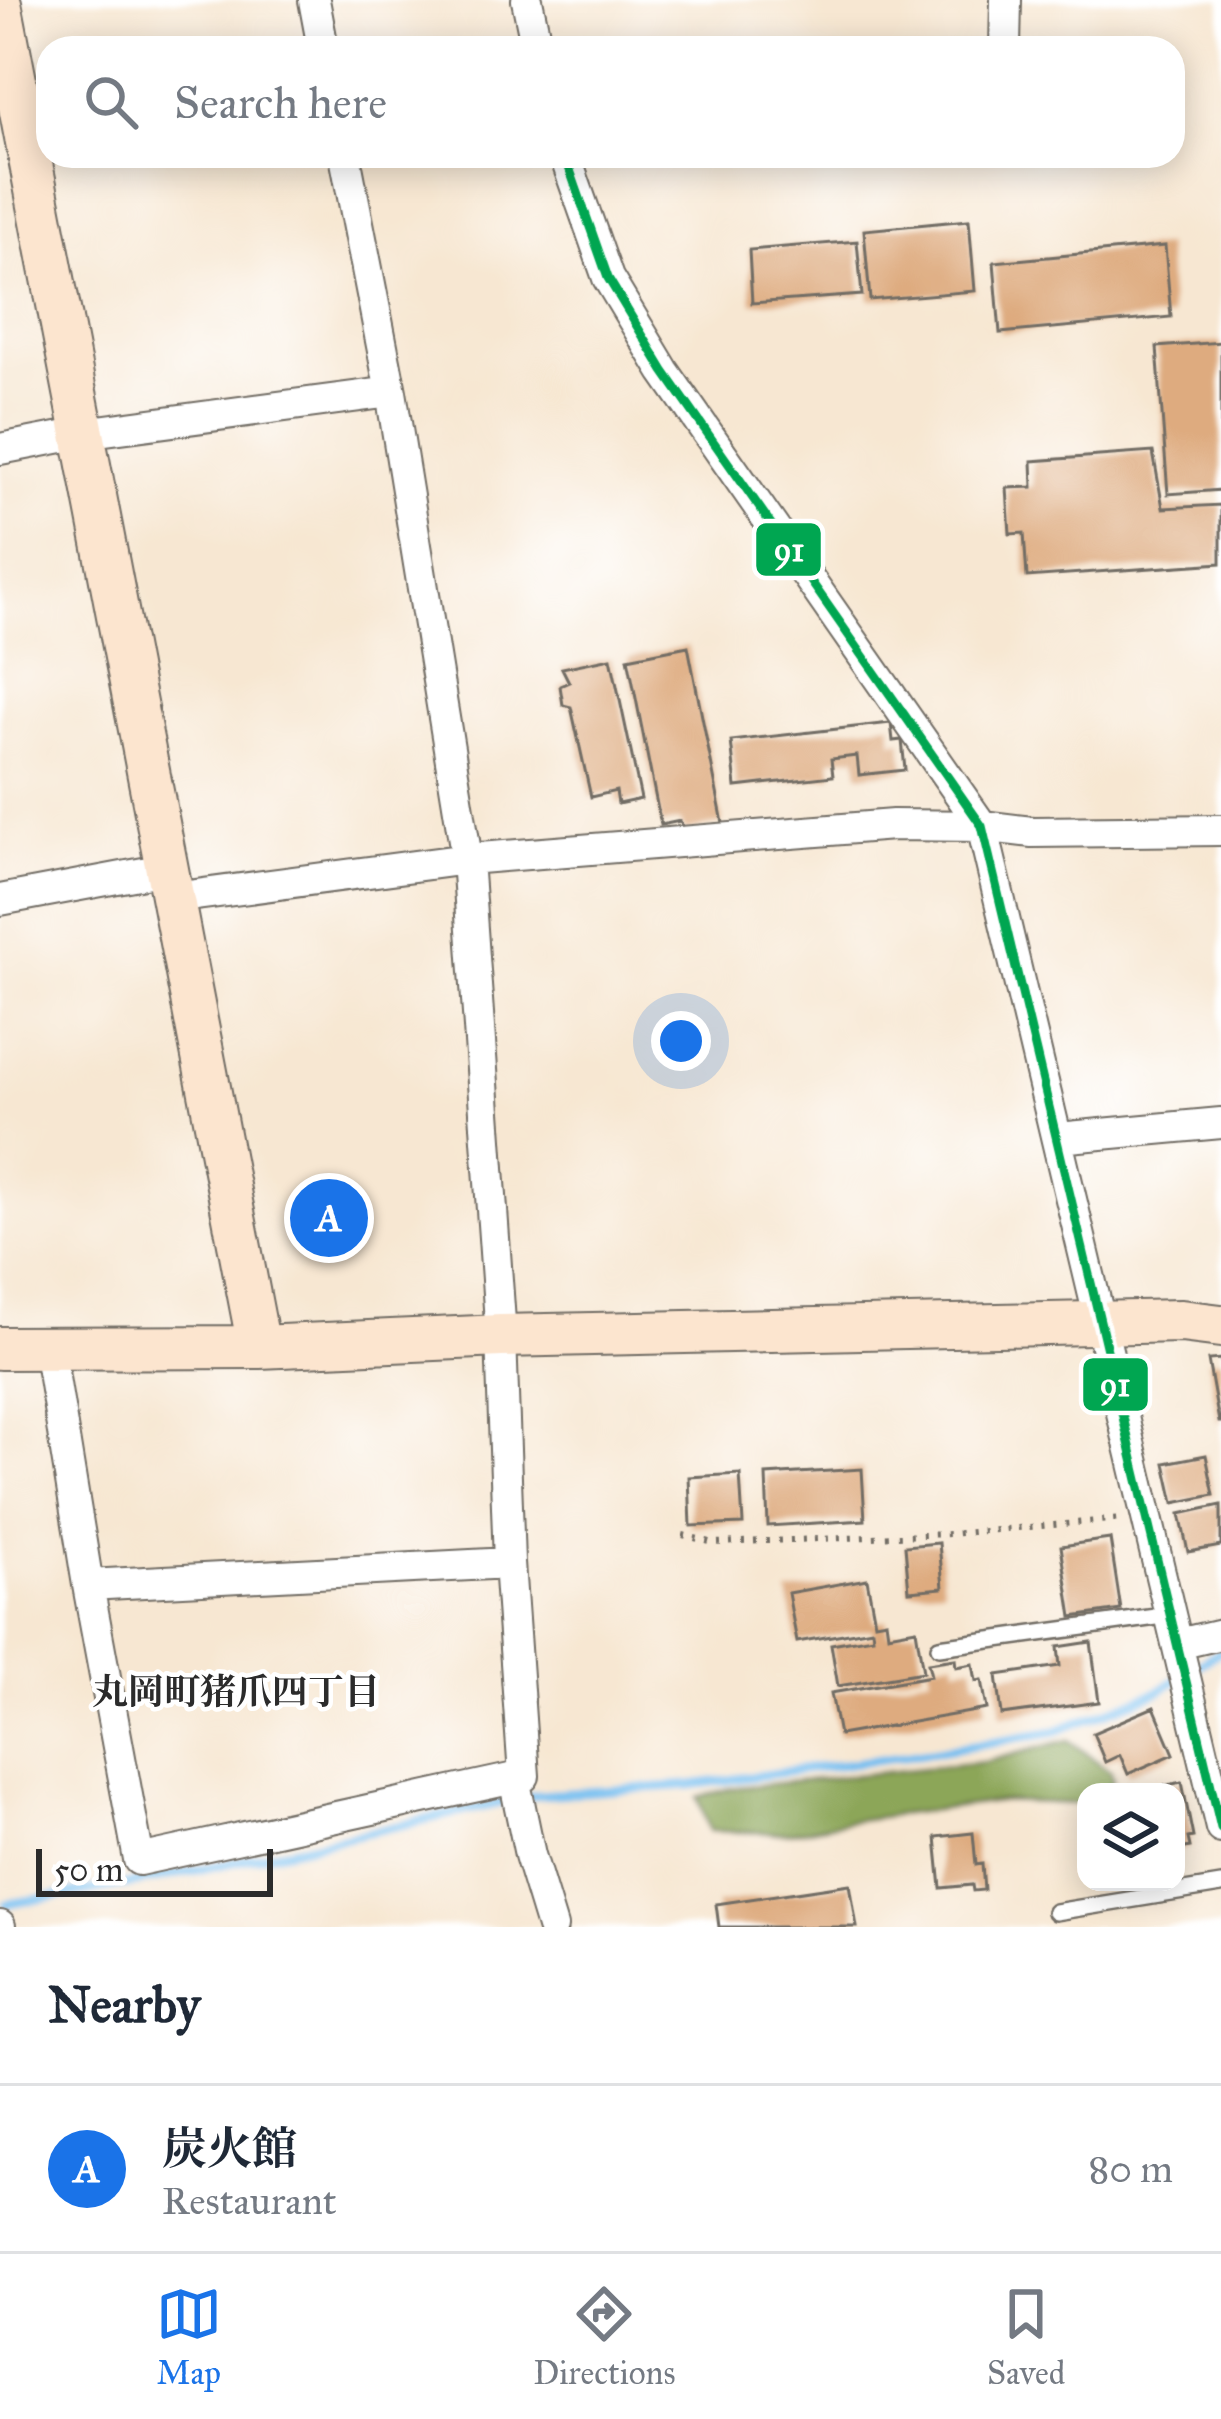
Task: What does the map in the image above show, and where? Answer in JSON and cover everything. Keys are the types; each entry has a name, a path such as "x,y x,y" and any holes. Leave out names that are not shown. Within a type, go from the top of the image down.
{"street":[{"path":"314,0 321,36"},
{"path":"526,0 535,36"},
{"path":"1005,36 1006,0"},
{"path":"0,3 259,1347"},
{"path":"49,1347 139,1860 524,1776 509,1563 501,1336 467,859 391,392 346,168"},
{"path":"576,168 608,278 664,371 982,826 1174,1630 1209,1721 1221,1828"},
{"path":"0,449 82,433 391,392"},
{"path":"0,900 893,825 1032,832 1221,830"},
{"path":"1058,1138 1221,1123"},
{"path":"0,1348 259,1347 501,1336 1181,1321 1221,1326"},
{"path":"88,1585 509,1563"},
{"path":"1174,1630 1221,1634"},
{"path":"514,1778 552,1927"}],"lane":[{"path":"939,1647 1174,1630"},
{"path":"1055,1912 1221,1885"}],"path":[{"path":"683,1535 714,1544 909,1536 1148,1516"}],"green space":[{"path":"1069,1740 1111,1772 1113,1781 1077,1783 1077,1804 1004,1801 788,1833 710,1831 698,1797 732,1788 984,1762"}],"building":[{"path":"969,220 975,291 870,300 864,230"},
{"path":"857,241 862,295 752,303 749,250"},
{"path":"1165,246 1171,317 1000,333 994,262"},
{"path":"1221,342 1221,490 1168,494 1157,347"},
{"path":"1153,452 1163,508 1221,505 1221,563 1027,577 1024,533 1010,534 1007,488 1033,487 1032,461"},
{"path":"688,646 723,823 685,831 680,821 661,825 628,658"},
{"path":"611,658 641,799 618,804 616,791 591,797 571,707 563,705 560,686 569,682 562,668"},
{"path":"891,723 893,741 902,740 905,770 859,775 857,756 831,759 833,776 736,787 731,741"},
{"path":"1221,1359 1221,1422 1219,1422 1208,1360"},
{"path":"1206,1455 1214,1495 1174,1503 1165,1463"},
{"path":"862,1469 865,1520 768,1526 766,1475"},
{"path":"740,1474 743,1524 691,1526 689,1477"},
{"path":"1221,1505 1221,1546 1188,1552 1180,1514"},
{"path":"1110,1539 1121,1610 1072,1617 1061,1546"},
{"path":"939,1543 943,1588 909,1591 905,1546"},
{"path":"867,1579 875,1622 886,1620 888,1634 916,1629 923,1672 838,1686 831,1644 873,1637 872,1629 797,1642 788,1593"},
{"path":"1091,1642 1099,1702 1002,1715 997,1675 1060,1666 1058,1647"},
{"path":"955,1659 956,1667 973,1664 976,1681 982,1680 987,1709 839,1735 831,1693 931,1676 928,1663"},
{"path":"1154,1707 1174,1754 1128,1774 1120,1755 1105,1762 1093,1733"},
{"path":"1185,1797 1193,1837 1188,1838 1190,1847 1185,1848"},
{"path":"973,1833 984,1890 973,1891 972,1885 941,1888 936,1837"},
{"path":"850,1884 857,1927 719,1927 716,1904"}],"waterway":[{"path":"8,1904 132,1884 538,1795 691,1785 1056,1731 1158,1692 1221,1650"}],"transit line":[{"name":"91","path":"569,168 608,278 664,371 982,826 1221,1828"}],"place":[{"name":"炭火館","path":"329,1218"}],"district":[{"name":"丸岡町猪爪四丁目","path":"236,1692"}]}
